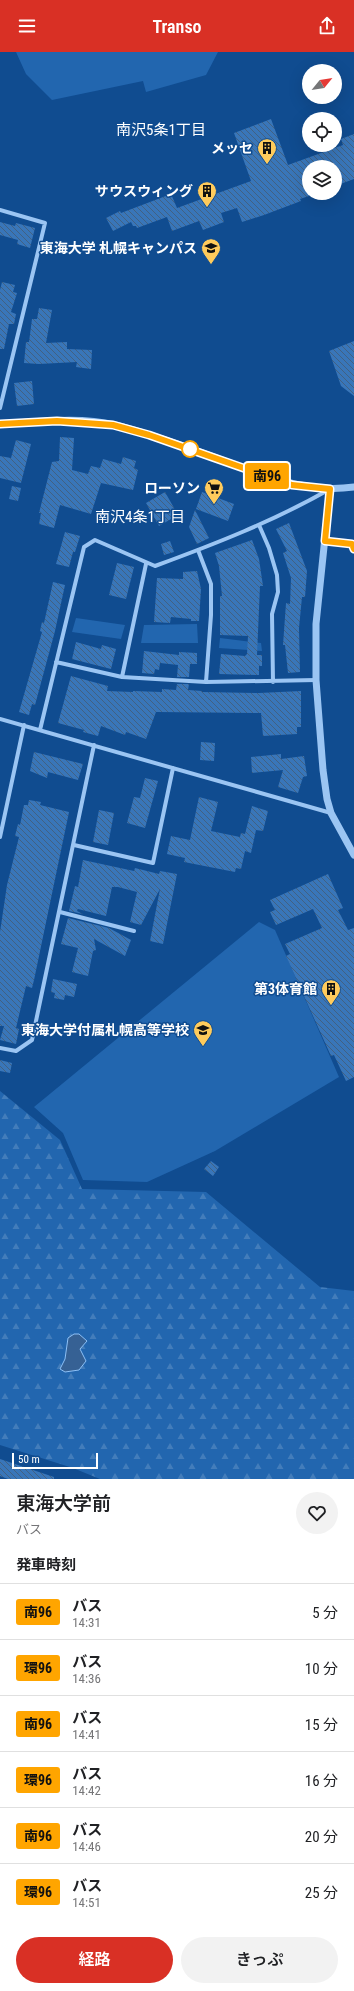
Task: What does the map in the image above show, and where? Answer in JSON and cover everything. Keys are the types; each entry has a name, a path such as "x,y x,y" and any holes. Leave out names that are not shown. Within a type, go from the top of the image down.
{"street":[{"path":"0,210 45,224 0,408"},
{"path":"0,424 57,421 113,425 149,435 292,485 330,489 354,487"},
{"path":"40,730 84,547 95,540 146,564 155,566 259,525 295,509 330,489"},
{"path":"330,489 316,624 316,680 323,770 331,813 354,855"},
{"path":"259,525 269,548 277,575 278,592 272,614 271,627 273,682"},
{"path":"198,550 211,584 211,615 206,682"},
{"path":"122,677 146,564"},
{"path":"56,662 122,677 206,682 273,682 316,680"},
{"path":"0,718 331,813"},
{"path":"0,837 24,725"},
{"path":"0,1048 16,1051 32,1040 94,745"},
{"path":"74,845 153,864 173,768"},
{"path":"60,912 134,931"}],"green space":[{"path":"16,52 218,52 206,75 146,92 143,81 52,100 26,74"},
{"path":"76,618 125,625 121,639 72,632"},
{"path":"197,624 198,643 141,643 144,625"},
{"path":"220,638 261,643 262,651 219,648"},
{"path":"259,922 275,930 339,1077 215,1151 147,1182 83,1180 63,1133 34,1107"},
{"path":"0,1091 60,1140 82,1189 206,1192 320,1287 354,1291 354,1479 100,1479 73,1468 0,1445"}],"shaded area":[{"path":"74,1334 79,1334 87,1341 80,1349 86,1361 79,1370 65,1372 60,1369 65,1359 68,1338"}],"building":[{"path":"271,119 288,165 324,152 342,152 342,139 354,134 354,179 342,183 342,160 302,160 301,201 264,215 242,222 237,208 221,213 224,222 203,230 199,221 172,231 167,217 137,228 136,226 133,226 131,222 113,231 106,218 120,211 121,213 171,194 177,208 251,181 234,133"},
{"path":"0,222 15,226 16,223 35,228 30,248 17,244 18,240 0,235"},
{"path":"2,282 15,285 13,292 17,293 11,312 16,314 14,324 9,324 4,349 0,349 0,290"},
{"path":"39,308 52,310 46,343 67,342 67,349 92,350 91,369 76,367 77,362 39,364 24,363 26,342 29,342 32,319 37,319"},
{"path":"354,341 354,396 341,386 329,351"},
{"path":"32,381 34,404 17,406 14,383"},
{"path":"60,437 74,438 72,470 88,474 91,466 100,468 103,459 121,464 123,457 136,461 134,468 138,470 133,490 101,483 91,514 60,505 54,528 39,524 41,513 39,513 52,462 59,461"},
{"path":"16,440 31,444 21,483 0,478 0,456 11,458"},
{"path":"12,486 21,488 18,501 9,499"},
{"path":"165,492 178,515 159,526 146,503"},
{"path":"202,492 234,504 228,521 196,509"},
{"path":"195,510 209,538 197,544 189,527"},
{"path":"289,523 307,571 305,597 302,597 299,628 300,672 288,673 285,645 283,645 286,603 290,604 291,578 283,553 287,551 276,529"},
{"path":"65,532 80,536 75,552 73,552 69,567 56,564"},
{"path":"252,540 259,559 263,586 260,586 257,655 262,655 262,666 259,666 259,675 219,674 221,654 245,656 247,654 248,636 220,635 220,596 222,596 219,566 215,553"},
{"path":"170,541 174,552 164,555 161,544"},
{"path":"117,563 134,567 126,599 109,595"},
{"path":"197,571 201,589 199,621 171,617 170,623 154,622 157,578 183,579 183,572"},
{"path":"53,582 65,585 55,631 35,705 32,704 29,715 19,712 42,632 40,631 42,622 44,623"},
{"path":"76,642 101,649 102,645 116,649 111,669 72,659"},
{"path":"144,651 179,655 179,652 197,653 197,664 190,664 189,677 177,677 178,665 160,663 159,670 155,669 154,674 142,673"},
{"path":"71,676 108,686 107,691 162,692 162,689 176,690 177,684 189,684 188,690 202,692 259,693 301,691 301,727 297,727 297,734 263,736 261,713 156,712 146,739 126,732 125,735 101,726 98,736 83,732 84,730 58,723"},
{"path":"201,742 215,743 214,761 200,760"},
{"path":"34,752 83,764 78,780 48,772 47,778 30,771"},
{"path":"281,754 281,759 304,756 307,776 303,777 298,793 278,787 283,770 252,773 251,757"},
{"path":"145,778 158,781 145,828 127,823 134,797 140,798"},
{"path":"199,797 218,802 211,831 240,837 241,833 245,834 252,806 268,811 263,831 256,830 251,853 245,851 241,869 236,868 235,872 184,862 185,858 167,854 171,836 190,840"},
{"path":"29,800 41,802 40,805 69,812 34,980 32,988 26,986 16,1028 19,1029 16,1044 0,1040 4,1026 0,1026 0,932 7,885 19,837 15,836 18,824 20,825 24,805 28,805"},
{"path":"99,810 114,813 108,845 93,842"},
{"path":"83,860 134,871 135,868 159,874 160,871 177,874 163,944 150,941 160,889 141,925 130,922 137,892 118,887 112,887 106,916 78,909 77,911 83,914 69,911 75,886 78,887"},
{"name":"第3体育館","path":"328,874 343,908 338,910 348,930 354,928 354,1077 346,1081 334,1055 331,1056 286,956 290,954 285,944 322,928 313,909 276,925 270,912 275,910 270,900"},
{"path":"68,918 109,928 131,940 125,956 94,939 96,950 93,951 88,976 72,972 78,948 61,944"},
{"path":"53,979 77,984 74,997 65,995 64,1000 54,998 55,993 51,992"},
{"path":"0,1060 12,1063 10,1073 0,1071"},
{"path":"211,1161 219,1167 213,1176 204,1169"},
{"path":"0,1459 54,1477 54,1479 8,1479 0,1476"}],"bus line":[{"name":"南96","path":"0,424 57,421 113,425 149,435 292,485 330,489 325,541 352,544 354,549"}],"place":[{"name":"メッセ","path":"267,165"},
{"name":"サウスウィング","path":"207,208"},
{"name":"東海大学 札幌キャンパス","path":"211,265"},
{"name":"ローソン","path":"214,505"},
{"name":"第3体育館","path":"331,1006"},
{"name":"東海大学付属札幌高等学校","path":"203,1047"}],"district":[{"name":"南沢5条1丁目","path":"161,130"},
{"name":"南沢4条1丁目","path":"140,517"}]}
